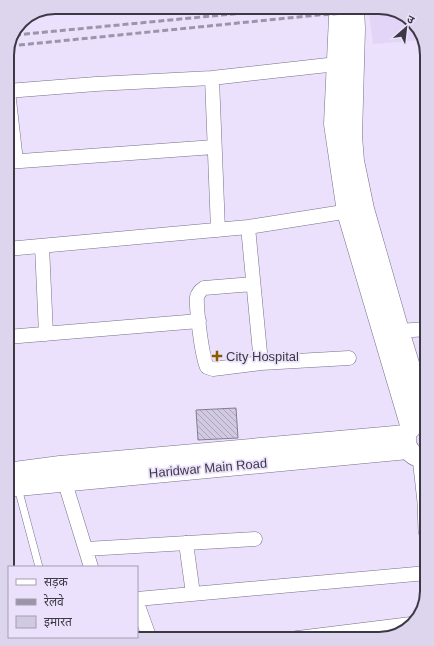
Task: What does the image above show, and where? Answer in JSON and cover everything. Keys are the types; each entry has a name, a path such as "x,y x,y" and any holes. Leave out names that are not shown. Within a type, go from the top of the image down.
{"main road":[{"path":"338,14 334,124 418,439"},
{"path":"354,14 352,136 356,210 399,331 418,439"},
{"name":"Haridwar Main Road","path":"14,480 418,439"}],"street":[{"path":"14,91 96,84 212,78 337,64"},
{"path":"212,78 218,230"},
{"path":"14,162 214,147"},
{"path":"14,248 248,227 356,210"},
{"path":"248,227 261,363"},
{"path":"42,246 46,334"},
{"path":"253,284 204,288 199,292 197,298 199,322 204,360 207,367 213,369 261,363 349,358"},
{"path":"14,336 199,322"},
{"path":"399,331 420,330"},
{"path":"418,439 420,455"},
{"path":"63,474 91,566"},
{"path":"86,549 255,539"},
{"path":"186,543 193,594"},
{"path":"138,599 420,574"},
{"path":"138,606 147,632"},
{"path":"346,632 403,625"}],"lane":[{"path":"14,489 40,566"}],"shaded area":[{"path":"369,14 390,15 400,19 412,30 418,40 373,44"}],"building":[{"path":"236,408 238,438 198,440 196,410"}],"railway":[{"path":"19,35 232,14"},
{"path":"15,46 333,14"}],"place":[{"name":"City Hospital","path":"217,356"}]}
